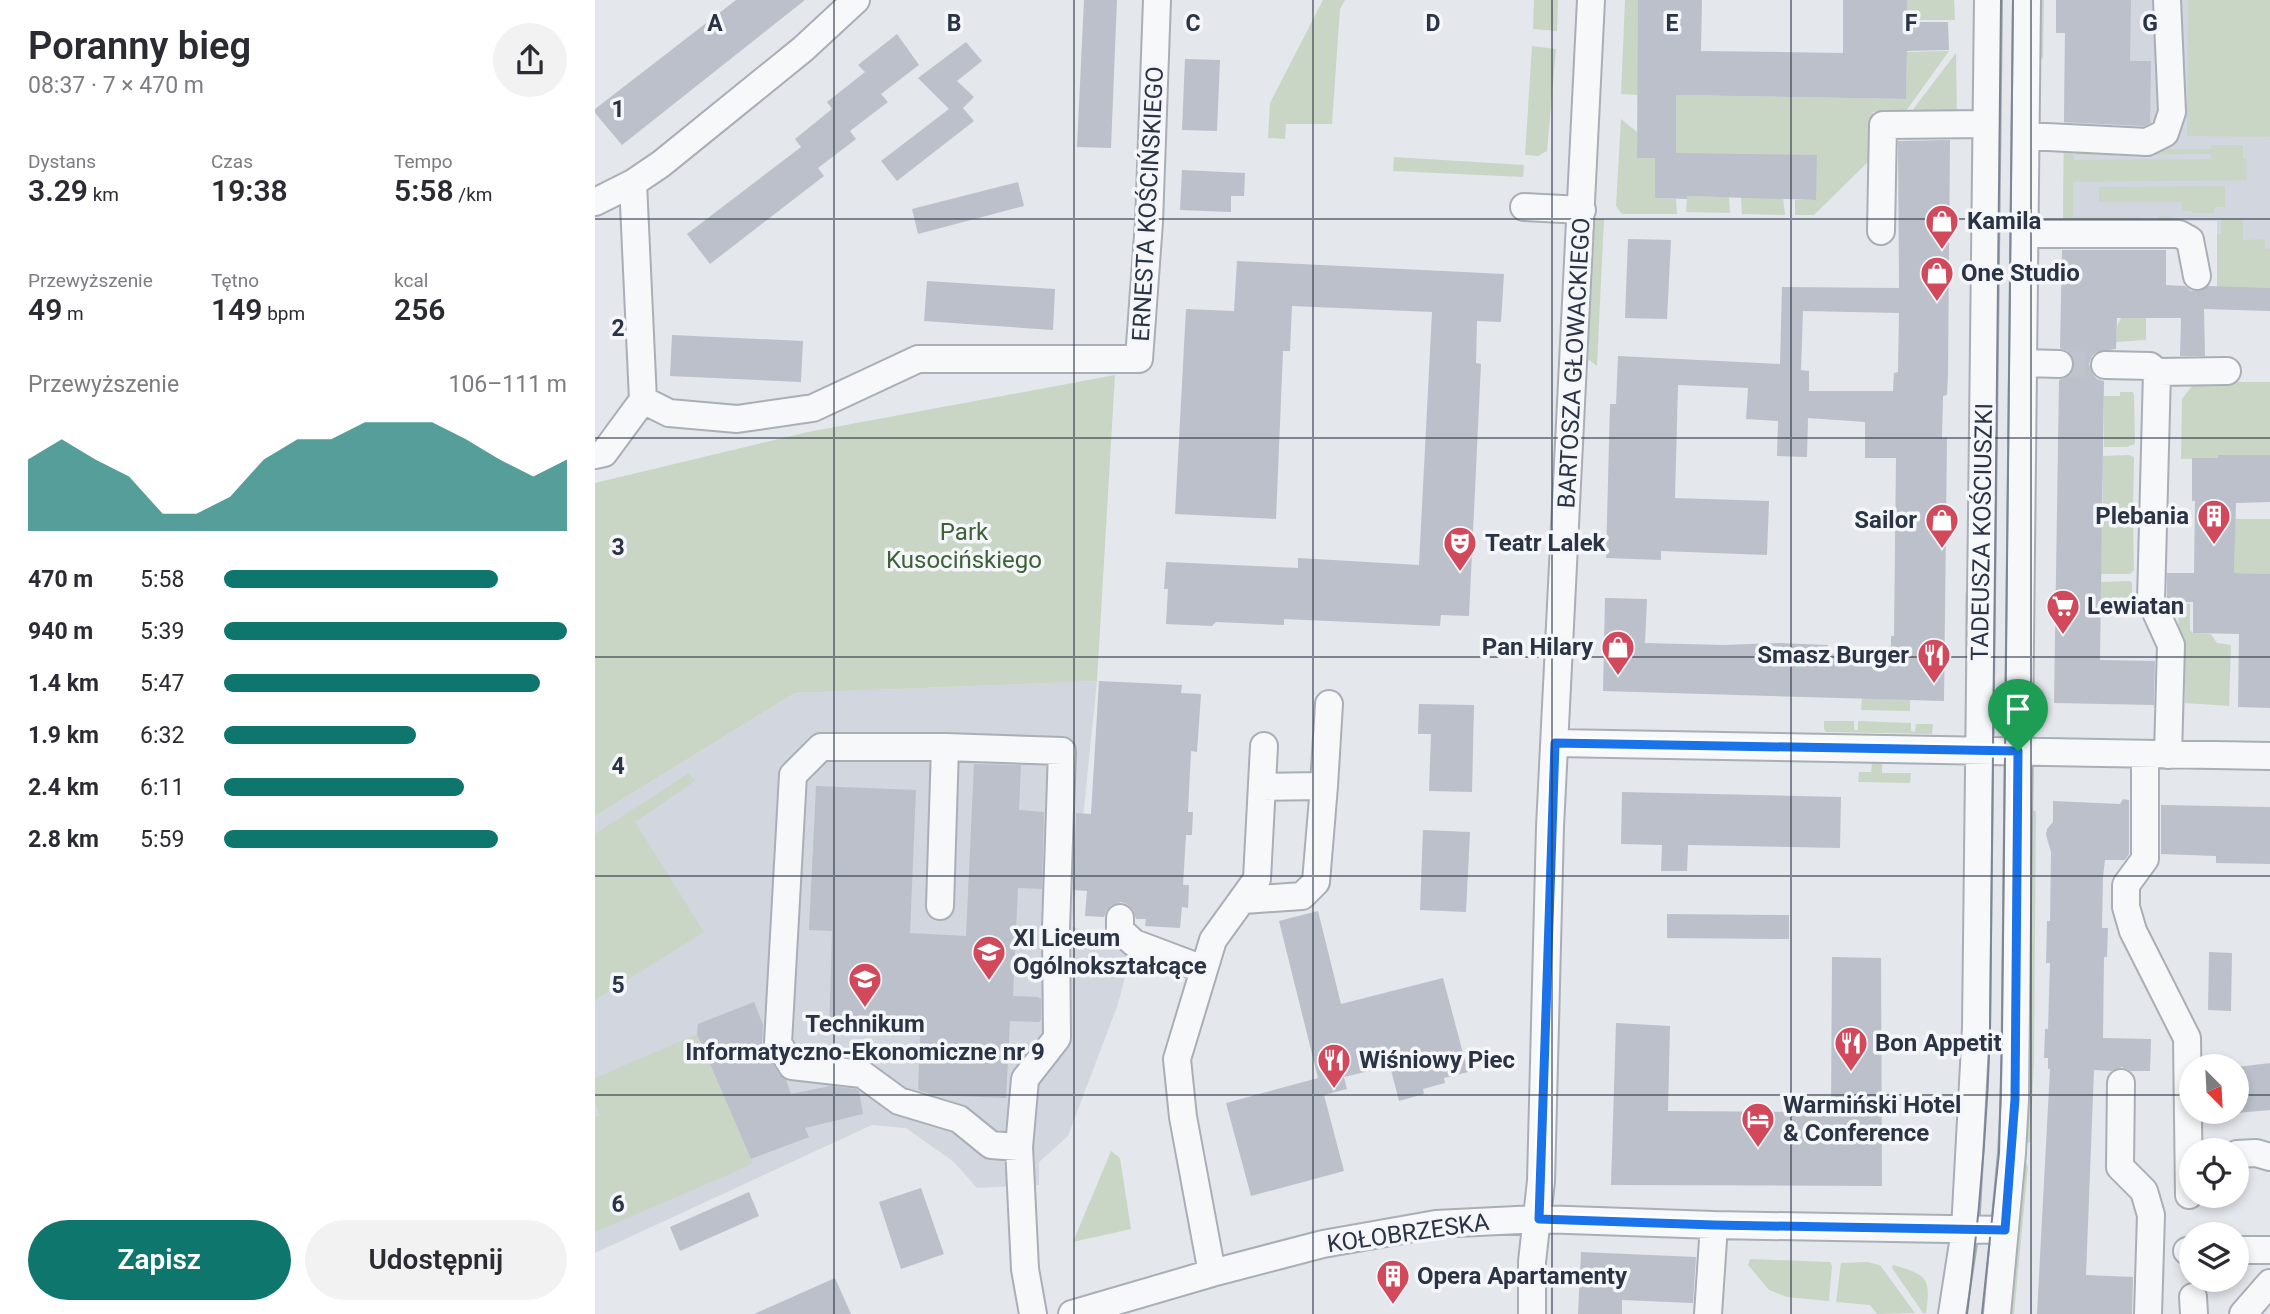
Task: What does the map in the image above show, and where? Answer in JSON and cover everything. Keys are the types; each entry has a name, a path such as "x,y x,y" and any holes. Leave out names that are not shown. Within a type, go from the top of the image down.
{"street":[{"path":"595,202 633,183 661,164 803,49 856,0"},
{"name":"ERNESTA KOŚCIŃSKIEGO","path":"643,400 669,413 737,419 813,408 918,359 1139,359 1149,222 1157,0"},
{"name":"BARTOSZA GŁOWACKIEGO","path":"1532,1314 1532,1262 1539,1219 1555,743 1591,0"},
{"name":"TADEUSZA KOŚCIUSZKI","path":"1952,1314 1965,1230 1976,1028 1988,0"},
{"name":"TADEUSZA KOŚCIUSZKI","path":"1997,1314 2015,1087 2027,0"},
{"path":"2026,135 2147,142 2165,133 2172,111 2167,0"},
{"path":"1881,231 1883,125 1986,124"},
{"path":"595,455 604,453 643,400 633,183"},
{"path":"1524,207 1581,210"},
{"path":"2026,234 2179,234 2190,240 2197,276"},
{"path":"2025,363 2059,364"},
{"path":"2105,365 2150,366 2157,372 2227,371"},
{"path":"2157,372 2151,601 2171,645 2145,859 2126,885 2126,907 2133,931 2187,1038 2190,1138"},
{"path":"1244,900 1302,895 1316,882 1329,704"},
{"path":"1555,743 2156,755 2266,750"},
{"path":"1212,1273 1183,1117 1177,1059 1213,940 1257,879 1264,746"},
{"path":"1019,1147 991,1145 960,1119 899,1101 862,1074 792,1066 778,1043 793,775 821,747 1062,751 1056,928 1057,1038 1025,1079 1019,1147 1025,1269 1033,1314"},
{"path":"940,906 945,747"},
{"path":"1262,787 1324,786"},
{"path":"1121,918 1120,930 1134,943 1203,970"},
{"path":"2121,1083 2119,1167 2144,1191 2151,1215 2148,1314"},
{"path":"2249,1153 2270,1157"},
{"name":"KOŁOBRZESKA","path":"1072,1314 1323,1244 1436,1224 1539,1219 2005,1230"},
{"path":"1708,1314 1714,1225"},
{"path":"2249,1250 2270,1250"},
{"path":"2243,1314 2270,1283"}],"shaded area":[{"path":"2056,0 2270,0 2270,288 2217,287 2217,221 2063,222 2065,33 2056,33"},
{"path":"1097,681 1072,926 1131,954 1118,1004 1068,1136 1039,1162 1039,1185 977,1188 954,1162 906,1128 872,1125 595,1253 595,816 795,693"}],"green space":[{"path":"1323,0 1345,0 1340,9 1332,124 1286,124 1285,139 1268,138 1270,103"},
{"path":"1534,0 1558,0 1557,31 1533,29"},
{"path":"1625,0 1638,0 1638,95 1621,94"},
{"path":"1907,0 1954,0 1955,20 1907,20"},
{"path":"2037,0 2044,0 2043,59 2036,52"},
{"path":"2188,0 2270,0 2270,137 2187,136"},
{"path":"1532,46 1556,49 1547,151 1538,156 1525,155"},
{"path":"1949,51 1906,111 1873,112 1872,158 1814,215 1795,215 1795,200 1816,200 1676,153 1676,95 1906,99 1907,52"},
{"path":"1956,53 1957,117 1908,116"},
{"path":"1621,119 1637,132 1637,158 1656,158 1655,198 1676,199 1677,214 1622,214 1616,206"},
{"path":"2211,145 2243,145 2247,180 2073,182 2073,217 2140,217 2143,220 2156,220 2160,216 2174,217 2177,222 2063,222 2064,146 2073,150 2074,160 2211,159 2211,154 2076,155 2076,150 2211,149"},
{"path":"1394,157 1524,165 1523,177 1393,171"},
{"path":"2225,186 2225,207 2215,207 2214,213 2182,211 2181,202 2099,202 2099,187"},
{"path":"1687,196 1729,197 1730,213 1686,212"},
{"path":"1741,197 1783,197 1785,215 1742,214"},
{"path":"2221,218 2243,218 2243,240 2265,239 2265,249 2270,249 2270,288 2217,287 2217,234 2221,234"},
{"path":"1594,219 1604,219 1597,366 1588,359"},
{"path":"2121,318 2146,318 2146,340 2116,342 2117,326"},
{"name":"Park Kusocińskiego","path":"1115,375 1097,681 795,693 595,816 595,483 808,432"},
{"path":"2195,382 2270,382 2270,455 2218,455 2218,458 2181,459 2182,399"},
{"path":"2120,392 2133,392 2134,395 2135,444 2127,447 2104,447 2104,396 2120,396"},
{"path":"2103,456 2134,457 2133,509 2103,511"},
{"path":"2235,519 2270,519 2270,574 2234,573"},
{"path":"2102,521 2133,522 2134,570 2130,574 2101,574"},
{"path":"2130,581 2132,603 2129,607 2101,607 2101,582"},
{"path":"1965,592 1972,599 1968,686 1965,682"},
{"path":"2178,602 2190,604 2190,630 2193,633 2211,634 2217,643 2231,645 2229,706 2185,703 2185,666 2179,650"},
{"path":"1862,698 1910,700 1910,711 1861,710"},
{"path":"1824,721 1854,721 1854,730 1858,730 1858,721 1911,723 1911,731 1915,732 1916,724 1933,724 1932,734 1826,732"},
{"path":"1872,763 1882,764 1882,773 1911,773 1910,783 1858,782 1859,772 1871,772"},
{"path":"689,773 695,781 635,822 704,932 595,1000 595,834"},
{"path":"2028,810 2036,811 2034,1063 2030,1142 2022,1146"},
{"path":"697,1034 753,1164 595,1232 595,1118 600,1115 595,1103 595,1078"},
{"path":"1111,1151 1120,1158 1131,1229 1073,1242"},
{"path":"2021,1162 2028,1167 2014,1314 2007,1314"},
{"path":"1750,1259 1830,1262 1832,1266 1829,1301 1787,1297 1769,1290 1748,1265"},
{"path":"1867,1262 1880,1265 1915,1313 1877,1314 1870,1305 1836,1302 1841,1263"},
{"path":"1893,1265 1914,1272 1925,1280 1928,1292 1926,1313 1923,1313 1892,1268"}],"building":[{"path":"736,0 805,0 622,145 595,113 595,109"},
{"path":"1084,0 1117,0 1111,148 1077,147"},
{"path":"1638,0 1702,0 1701,51 1843,53 1843,0 1907,0 1907,22 1948,22 1949,50 1907,51 1906,99 1676,95 1676,153 1817,155 1816,200 1687,196 1687,199 1655,198 1655,158 1637,158"},
{"path":"2056,0 2131,0 2130,61 2151,61 2150,123 2144,126 2064,122 2065,33 2056,33"},
{"path":"897,34 919,65 881,94 888,102 850,131 856,139 818,168 824,176 710,264 687,234 801,147 795,139 832,109 827,102 865,72 858,65"},
{"path":"966,42 982,61 957,81 974,97 963,108 974,121 897,181 881,161 949,109 918,78"},
{"path":"1185,59 1220,60 1217,131 1182,130"},
{"path":"1950,140 1948,373 1947,395 1943,396 1942,438 1947,437 1944,701 1603,691 1605,598 1647,599 1645,643 1828,645 1827,654 1891,656 1891,636 1894,636 1896,458 1865,458 1865,422 1808,418 1807,457 1777,456 1778,421 1746,419 1748,388 1678,385 1675,498 1769,501 1767,555 1661,551 1661,560 1606,558 1610,404 1616,404 1618,356 1780,364 1782,287 1899,288 1898,141","holes":["1803,311 1899,313 1898,372 1894,373 1893,391 1809,391 1809,371 1801,370"]},
{"path":"1182,170 1245,173 1244,196 1231,196 1231,212 1180,210"},
{"path":"1018,182 1024,206 918,234 912,209"},
{"path":"1628,239 1671,240 1667,319 1625,318"},
{"path":"2062,250 2166,250 2166,285 2185,286 2191,291 2199,291 2208,286 2270,288 2270,311 2204,309 2205,356 2180,356 2181,318 2117,318 2116,349 2097,352 2089,364 2097,379 2104,381 2100,660 2155,661 2154,705 2054,703 2059,380 2072,373 2075,364 2068,351 2060,348"},
{"path":"1237,261 1504,274 1501,322 1477,321 1476,363 1481,364 1469,616 1441,615 1440,626 1284,619 1284,625 1216,622 1212,626 1166,624 1166,562 1298,568 1298,558 1419,565 1432,312 1292,306 1290,351 1283,351 1276,519 1175,514 1186,309 1234,311"},
{"path":"927,281 1055,289 1053,330 924,321"},
{"path":"672,335 803,341 801,382 670,376"},
{"path":"2218,455 2270,455 2270,502 2236,503 2234,573 2270,574 2270,708 2238,707 2239,634 2193,633 2193,602 2169,602 2167,598 2167,573 2194,573 2195,501 2192,501 2192,458 2218,458"},
{"path":"1099,681 1182,685 1181,693 1201,694 1197,752 1191,751 1188,812 1193,812 1192,835 1186,835 1183,885 1189,885 1188,908 1182,907 1180,928 1145,926 1146,919 1136,919 1133,910 1121,902 1112,905 1104,917 1085,916 1087,891 1073,890 1076,813 1091,814"},
{"path":"1419,704 1474,705 1472,792 1429,791 1431,734 1418,734"},
{"path":"974,764 1021,765 1019,810 1044,812 1042,889 1018,888 1013,996 1041,999 1041,1020 1010,1021 1006,1098 934,1095 918,1090 920,1036 829,1032 832,931 809,930 816,786 916,790 910,933 966,936"},
{"path":"1622,792 1841,797 1840,848 1688,845 1687,871 1661,871 1662,845 1621,844"},
{"path":"2123,799 2129,800 2129,854 2125,860 2105,860 2103,877 2102,928 2108,928 2107,957 2104,957 2103,1038 2151,1039 2150,1071 2131,1071 2122,1067 2112,1071 2094,1070 2086,1275 2133,1277 2132,1314 2037,1314 2050,1069 2048,1058 2044,1058 2045,1029 2048,1029 2050,963 2046,963 2047,921 2050,921 2051,852 2047,829 2053,822 2053,801 2120,804"},
{"path":"2161,805 2270,807 2270,864 2216,863 2216,856 2161,854"},
{"path":"1423,830 1470,832 1466,912 1420,910"},
{"path":"1318,911 1341,1004 1443,978 1468,1072 1444,1078 1445,1083 1423,1089 1424,1094 1399,1101 1390,1066 1344,1077 1347,1089 1324,1095 1344,1171 1251,1196 1226,1103 1318,1078 1279,921"},
{"path":"1667,914 1789,915 1789,939 1667,938"},
{"path":"2209,952 2232,953 2231,1011 2208,1010"},
{"path":"1832,957 1881,958 1882,1186 1611,1185 1616,1023 1670,1026 1668,1111 1831,1112"},
{"path":"754,1002 763,1025 762,1042 765,1051 779,1074 786,1080 791,1094 830,1086 856,1089 859,1091 863,1114 805,1128 809,1137 751,1159 697,1034 698,1024"},
{"path":"2270,1063 2270,1110 2249,1112 2249,1066"},
{"path":"921,1188 944,1254 901,1269 879,1202"},
{"path":"749,1192 759,1216 680,1251 670,1227"},
{"path":"1581,1252 1696,1257 1693,1303 1622,1300 1622,1314 1578,1314"},
{"path":"835,1278 851,1314 754,1314"}],"tunnel":[{"path":"2059,364 2105,365"}],"tram line":[{"path":"1967,1314 1982,1173 1990,1032 2001,0"},
{"path":"1982,1314 1999,1153 2002,1037 2013,0"}],"place":[{"name":"Kamila","path":"1942,251"},
{"name":"One Studio","path":"1937,303"},
{"name":"Plebania","path":"2214,546"},
{"name":"Sailor","path":"1942,550"},
{"name":"Teatr Lalek","path":"1460,573"},
{"name":"Lewiatan","path":"2063,636"},
{"name":"Pan Hilary","path":"1618,677"},
{"name":"Smasz Burger","path":"1934,685"},
{"name":"XI Liceum Ogólnokształcące","path":"989,982"},
{"name":"Technikum Informatyczno-Ekonomiczne nr 9","path":"865,1009"},
{"name":"Bon Appetit","path":"1851,1073"},
{"name":"Wiśniowy Piec","path":"1334,1090"},
{"name":"Warmiński Hotel & Conference","path":"1758,1149"},
{"name":"Opera Apartamenty","path":"1393,1306"}],"route":[{"path":"1555,743 2018,751 2015,1099 2005,1230 1539,1219 1550,827 1555,743"}]}
